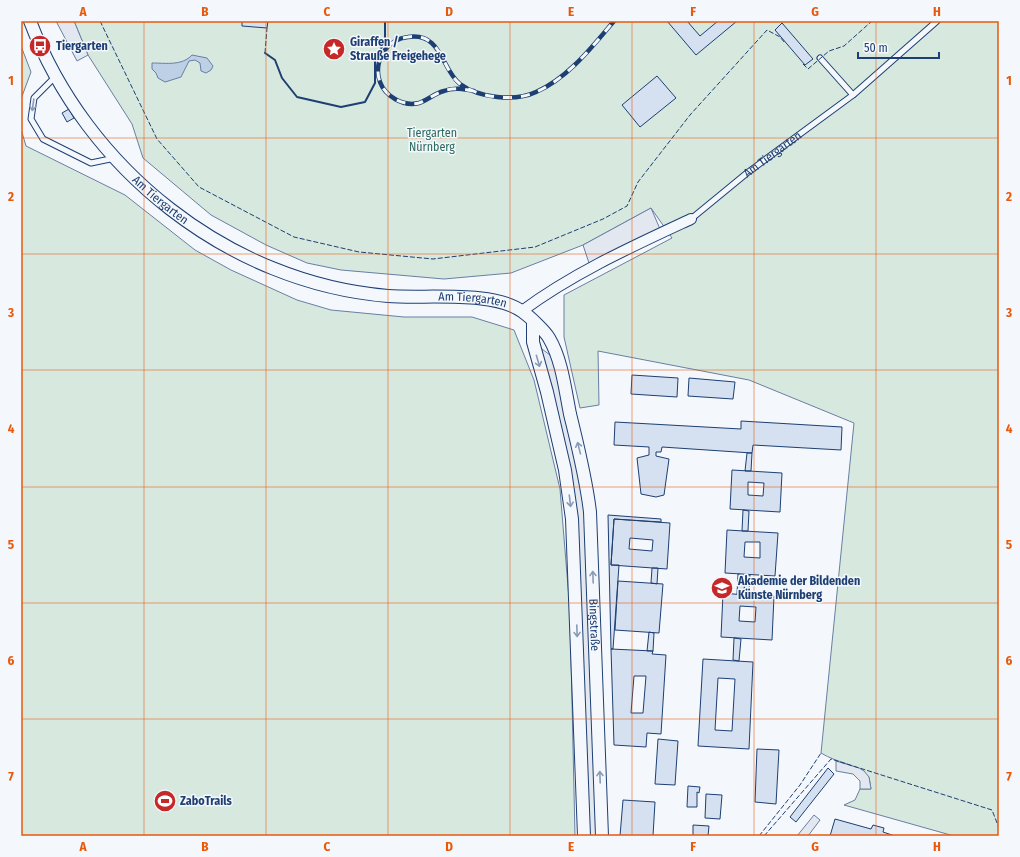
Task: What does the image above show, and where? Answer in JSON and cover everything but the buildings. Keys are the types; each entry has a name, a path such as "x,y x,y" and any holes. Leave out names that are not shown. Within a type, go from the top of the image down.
{"street":[{"name":"Am Tiergarten","path":"30,21 40,46 56,76 93,131 115,158 152,195 188,222 230,248 275,269 318,283 357,292 408,298 482,298 504,302 522,311 545,294 632,246 691,219"},
{"name":"Bingstraße","path":"522,311 548,336 557,355 582,460 590,512 602,836"},
{"name":"Bingstraße","path":"533,322 533,342 569,489 572,519 584,836"},
{"path":"553,420 571,416"}],"lane":[{"name":"Am Tiergarten","path":"691,219 748,173 853,94 937,21"},
{"path":"820,58 853,94"},
{"path":"56,76 34,98 31,119 43,139 91,164 115,158"}],"green space":[{"name":"Tiergarten Nürnberg","path":"74,21 999,21 999,836 954,836 844,805 855,800 860,789 871,789 869,777 857,768 821,753 854,423 749,380 598,351 599,405 580,408 564,337 564,295 672,238 651,208 583,245 511,273 444,279 341,270 307,263 266,245 211,215 143,158 132,124 88,55"},
{"path":"21,46 31,72 21,99"},
{"path":"21,129 26,146 125,195 195,250 231,270 297,300 331,310 404,317 472,317 514,330 534,380 560,489 570,611 575,836 21,836"}],"shaded area":[{"path":"56,21 74,21 88,55 77,61"},
{"path":"651,208 660,229 591,269 583,245"},
{"path":"533,342 559,362 582,460 602,836 584,836 572,519"},
{"path":"836,761 864,771 869,777 871,789 860,789 860,781 853,774 836,771"},
{"path":"814,815 820,820 808,836 797,836"}],"water":[{"path":"192,55 207,58 213,66 211,70 206,73 201,71 200,63 195,60 189,61 181,77 165,82 158,78 152,69 152,63 184,61"}],"railway":[{"path":"474,91 470,90 462,89 451,89 438,93 419,103 413,104 401,102 390,96 382,87 378,74 379,61 385,50 395,41 401,38 419,37 428,40 434,46 440,53 454,77 460,84 468,89 477,93 497,97 518,97 536,92 559,79 579,61 614,21"}],"fence":[{"path":"100,21 157,139 199,187 294,237 359,252 433,259 535,247 603,219 627,206 638,182 690,115 767,30 780,37 785,43"},
{"path":"803,64 808,69 829,51 844,46 872,21"},
{"path":"265,53 267,28"},
{"path":"759,836 800,785 821,753"},
{"path":"764,836 831,759 992,810 999,828"}],"wall":[{"path":"265,53 275,60 282,78 297,97 341,107 365,102 375,83 375,60 385,41 385,21"}],"place":[{"name":"Tiergarten","path":"40,46"},
{"name":"Giraffen / Strauße Freigehege","path":"334,49"},
{"name":"Akademie der Bildenden Künste Nürnberg","path":"722,588"},
{"name":"ZaboTrails","path":"165,801"}]}
